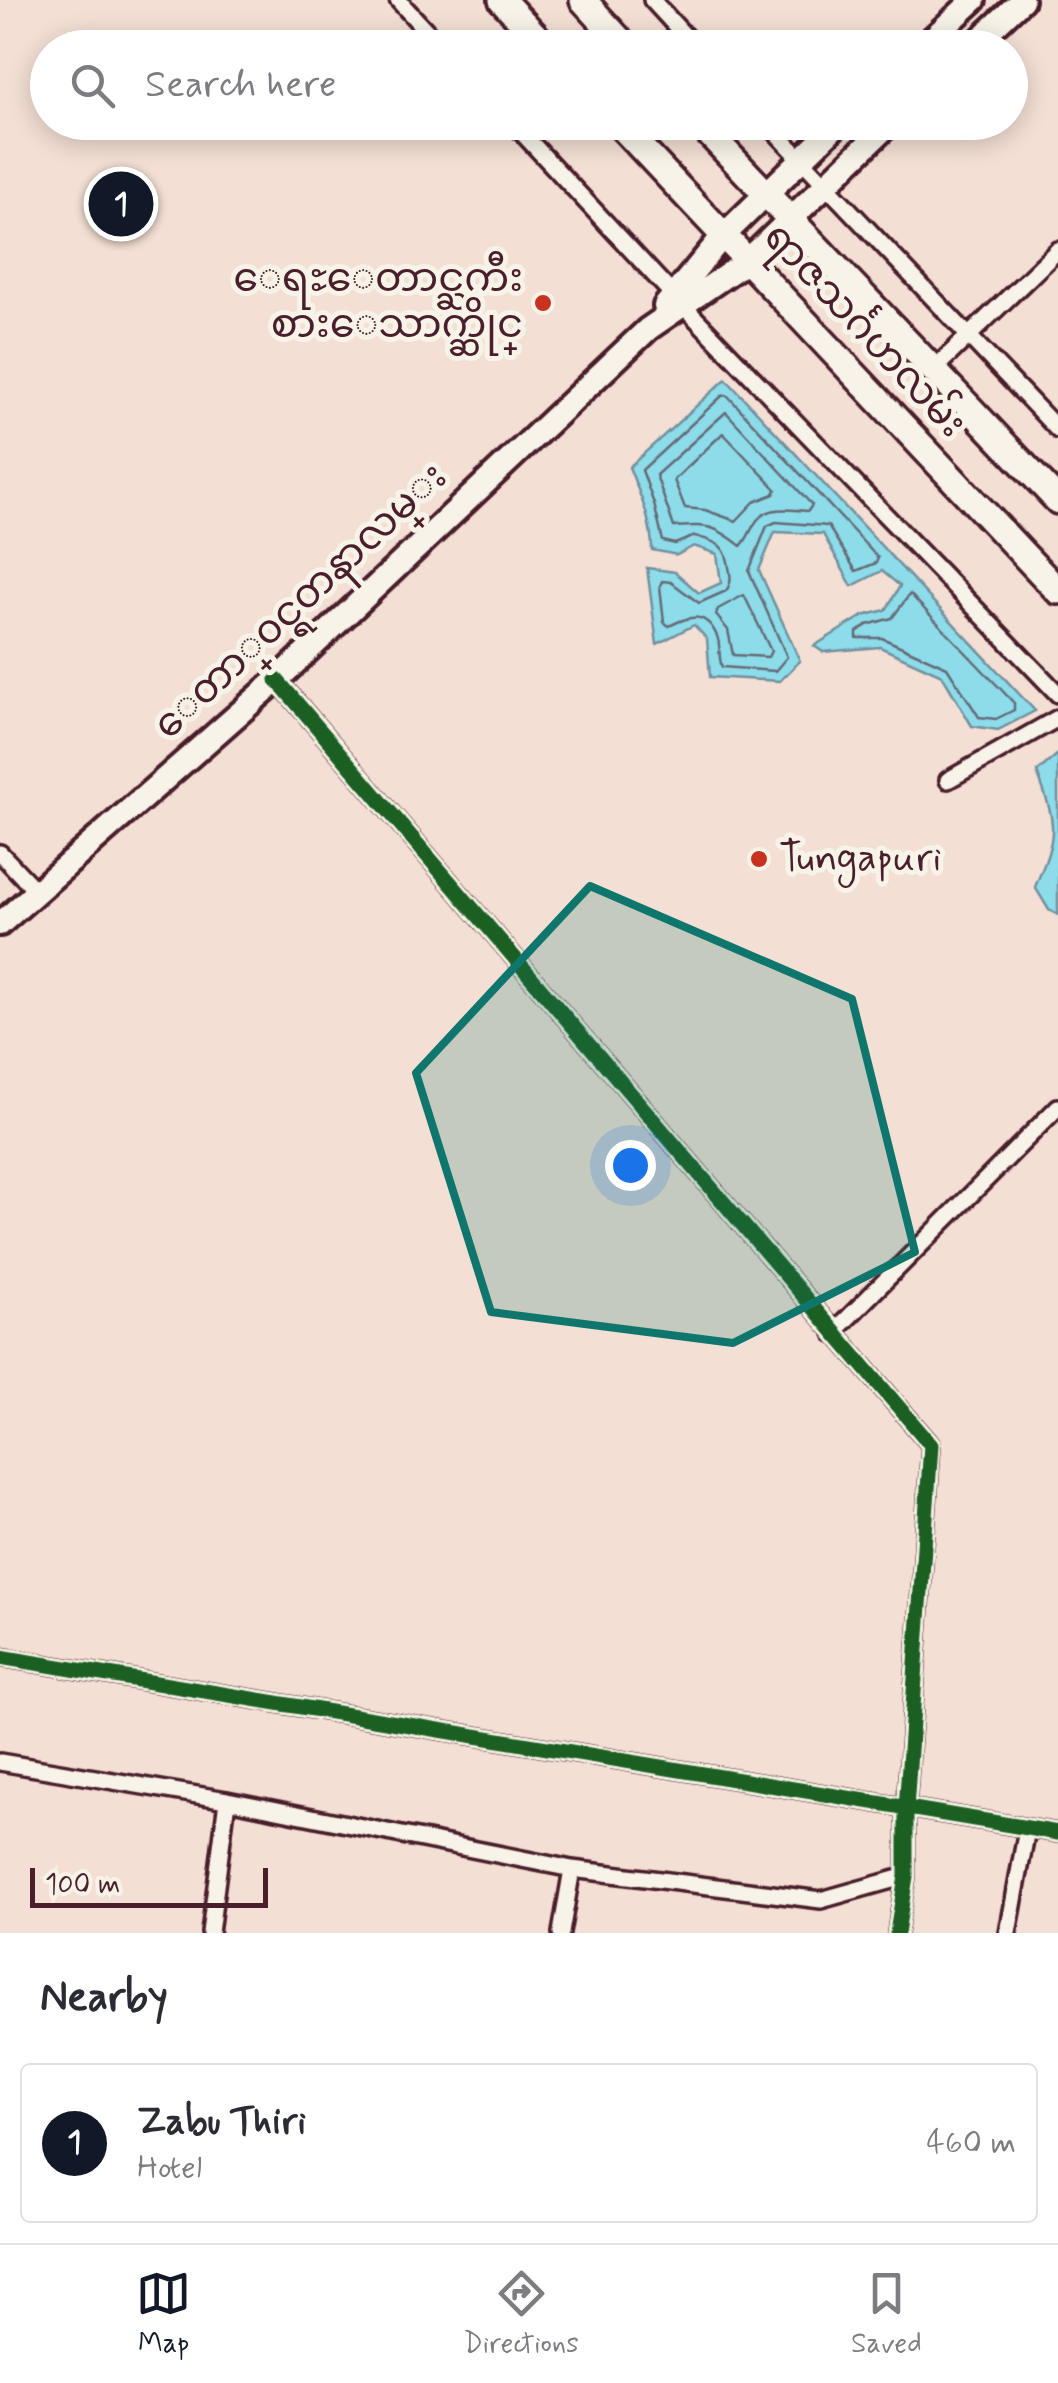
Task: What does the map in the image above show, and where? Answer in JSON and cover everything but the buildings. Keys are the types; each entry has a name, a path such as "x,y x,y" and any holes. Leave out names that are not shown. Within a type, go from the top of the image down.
{"main road":[{"path":"502,0 530,30"},
{"path":"583,0 611,30"},
{"path":"942,30 974,0"},
{"path":"990,30 1022,0"},
{"name":"ရာဇသင်္ဂဟလမ်း","path":"634,140 1058,592"},
{"name":"ရာဇသင်္ဂဟလမ်း","path":"714,140 1058,500"},
{"name":"ေတာ္၀င္ရတနာလမ္း","path":"0,924 277,680 648,329 678,299 723,236 821,140"},
{"path":"678,299 747,261 871,140"}],"street":[{"path":"398,0 426,30"},
{"path":"652,0 680,30"},
{"path":"529,140 1058,694"},
{"path":"783,140 1058,430"},
{"path":"934,370 1058,250"},
{"path":"277,680 931,1444 906,1809 906,1876 897,1933"},
{"path":"948,780 1058,718"},
{"path":"0,853 36,891"},
{"path":"833,1333 1058,1108"},
{"path":"0,1657 1058,1833"},
{"path":"0,1762 227,1800 572,1868 821,1900 906,1876"},
{"path":"210,1933 227,1800"},
{"path":"1008,1933 1027,1829"},
{"path":"561,1933 572,1868"}],"highlighted area":[{"path":"590,886 852,999 915,1252 733,1343 491,1312 416,1073"}],"water":[{"path":"726,379 1035,711 998,730 972,726 942,675 880,647 823,652 814,646 863,616 886,610 900,586 882,571 852,586 823,534 775,532 759,570 800,661 780,681 710,677 707,639 694,625 657,644 647,568 675,572 699,593 721,583 717,554 694,546 677,555 652,550 648,518 629,467"},
{"path":"1058,754 1058,915 1049,910 1035,887 1048,854 1052,830 1037,772"}],"cycle path":[{"path":"277,680 931,1445 906,1809 906,1876 897,1933"},
{"path":"0,1657 1058,1833"}],"place":[{"name":"Zabu Thiri","path":"121,204"},
{"name":"ေရႊေတာင္ႀကီး စားေသာက္ဆိုင္","path":"543,303"},
{"name":"Tungapuri","path":"759,859"}]}
